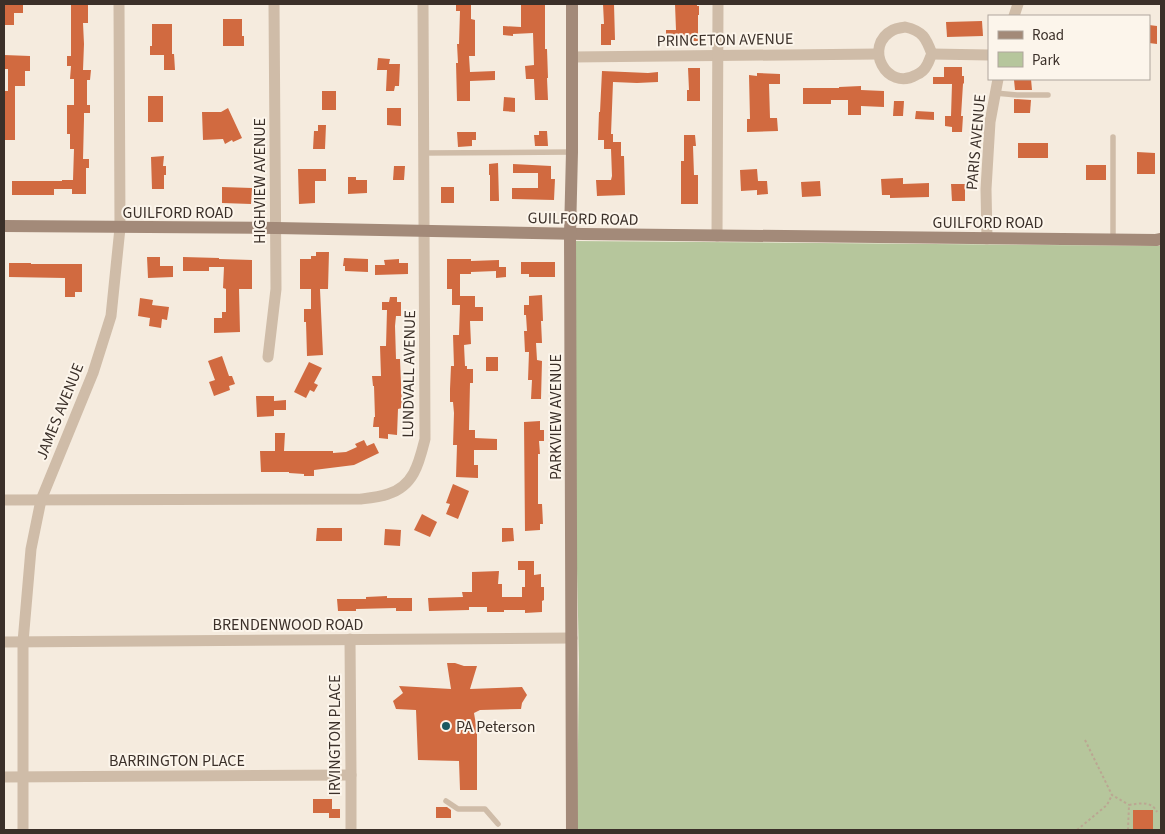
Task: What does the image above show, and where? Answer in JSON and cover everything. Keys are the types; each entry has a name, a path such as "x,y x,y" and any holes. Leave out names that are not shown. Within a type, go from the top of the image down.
{"street":[{"name":"JAMES AVENUE","path":"23,830 23,642 31,549 41,500 94,373 111,316 120,228 119,4"},
{"name":"HIGHVIEW AVENUE","path":"268,357 276,289 274,4"},
{"name":"LUNDVALL AVENUE","path":"4,500 361,499 389,494 406,485 418,465 425,439 423,4"},
{"name":"PARKVIEW AVENUE","path":"572,4 570,234 572,830"},
{"path":"717,236 718,4"},
{"path":"905,27 920,32 927,40 932,54 928,65 921,72 913,77 904,79 895,78 888,72 882,65 878,54 880,44 886,35 894,30 905,27"},
{"name":"PRINCETON AVENUE","path":"572,57 878,54"},
{"path":"932,54 988,55"},
{"name":"PARIS AVENUE","path":"987,239 986,189 990,122 998,80"},
{"name":"GUILFORD ROAD","path":"4,226 276,228 717,236 1161,239"},
{"name":"BRENDENWOOD ROAD","path":"4,642 572,638"},
{"name":"IRVINGTON PLACE","path":"350,639 351,830"},
{"name":"BARRINGTON PLACE","path":"4,777 351,775"}],"lane":[{"path":"995,93 1048,95"},
{"path":"1113,137 1113,239"},
{"path":"424,153 572,152"},
{"path":"446,800 458,809 485,809 498,824"}],"path":[{"path":"1084,740 1112,795 1129,805 1149,804 1155,807 1157,812"},
{"path":"1077,830 1107,805 1112,795"},
{"path":"1128,830 1129,805"}],"green space":[{"path":"573,241 1161,246 1161,830 577,830 579,661 570,247"}],"building":[{"path":"5,4 23,4 23,13 14,13 14,25 4,25"},
{"path":"456,4 471,4 471,19 475,20 475,56 469,56 470,72 495,71 495,80 470,81 470,101 457,101 456,63 458,63 457,44 459,44 460,11 456,11"},
{"path":"521,4 545,4 548,100 535,100 534,79 526,79 525,66 534,65 533,33 513,34 513,36 503,35 503,26 521,27"},
{"path":"603,4 614,4 615,40 611,40 611,45 601,45 601,24 604,24"},
{"path":"675,4 697,4 699,6 698,41 666,41 666,30 676,30"},
{"path":"71,5 88,5 88,23 83,23 83,70 91,70 90,80 87,80 87,105 90,105 90,113 84,113 83,159 89,159 89,168 86,168 86,194 72,194 72,189 54,189 54,195 12,195 12,181 73,180 74,149 70,149 70,134 67,134 67,105 74,105 74,79 70,79 71,66 67,66 67,56 71,56"},
{"path":"223,19 242,19 244,46 223,46"},
{"path":"982,21 983,36 947,37 946,22"},
{"path":"152,24 172,24 172,54 174,54 175,70 164,70 164,55 150,55"},
{"path":"1150,25 1157,26 1157,44 1150,43"},
{"path":"4,55 30,56 30,71 25,71 25,86 15,86 15,140 4,140 4,91 8,91 8,69 4,69"},
{"path":"378,58 390,59 389,64 400,64 399,86 395,86 394,91 386,91 387,70 377,70"},
{"path":"944,67 962,67 964,83 961,116 963,116 962,132 952,132 952,127 945,126 945,116 951,116 952,84 933,84 933,77 944,77"},
{"path":"688,68 700,68 700,101 687,101 687,90 689,90"},
{"path":"602,71 658,72 658,82 613,82 611,134 613,134 613,142 621,142 621,156 624,156 625,195 597,196 596,180 611,180 612,176 611,149 604,149 604,140 598,140"},
{"path":"757,73 780,74 780,84 769,84 770,118 777,118 778,131 747,132 747,119 750,119 749,75 757,76"},
{"path":"1014,80 1031,80 1032,90 1015,90"},
{"path":"861,86 861,90 884,91 884,107 861,106 861,115 848,115 848,100 831,100 831,104 803,104 803,88"},
{"path":"322,91 336,91 336,110 322,110"},
{"path":"148,96 163,96 163,122 148,122"},
{"path":"504,97 515,98 515,112 503,111"},
{"path":"1014,99 1031,100 1030,113 1014,113"},
{"path":"894,101 904,101 903,116 893,116"},
{"path":"228,108 242,138 225,144 223,139 203,140 202,112 221,112"},
{"path":"387,108 401,108 401,126 387,125"},
{"path":"916,111 934,112 934,120 915,119"},
{"path":"318,125 326,125 325,149 313,149 314,131 318,131"},
{"path":"539,131 547,131 548,146 535,146 534,135 539,135"},
{"path":"457,132 476,132 476,140 472,140 472,146 458,147"},
{"path":"684,135 695,135 696,146 693,146 694,175 698,175 698,204 681,204 681,161 684,161"},
{"path":"1018,143 1048,143 1048,158 1018,158"},
{"path":"1137,152 1155,153 1155,174 1137,174"},
{"path":"164,156 163,166 166,166 166,175 164,175 164,189 152,189 151,157"},
{"path":"498,163 499,201 490,201 489,164"},
{"path":"513,164 551,166 551,179 555,179 554,200 512,199 512,188 538,188 538,173 513,173"},
{"path":"1086,165 1106,165 1106,180 1086,180"},
{"path":"394,166 405,166 404,180 393,180"},
{"path":"298,169 326,169 326,181 315,181 315,203 299,204"},
{"path":"757,169 758,181 767,181 768,194 757,195 757,190 741,191 740,170"},
{"path":"348,177 356,177 356,180 367,180 367,193 348,194"},
{"path":"903,178 903,184 929,183 929,197 890,198 890,195 882,195 881,179"},
{"path":"820,181 821,196 802,197 801,182"},
{"path":"951,184 965,184 965,201 952,201"},
{"path":"222,187 252,188 251,204 222,203"},
{"path":"441,187 454,187 454,203 441,203"},
{"path":"316,252 329,252 328,289 320,289 323,355 307,356 304,309 311,309 311,289 300,289 300,259 311,259 311,256 316,256"},
{"path":"147,257 160,257 160,266 173,266 173,277 148,278"},
{"path":"183,257 252,260 252,289 239,289 240,332 214,333 214,318 222,318 222,312 226,312 226,289 223,288 224,267 209,267 209,271 183,271"},
{"path":"344,258 368,259 368,272 345,271 345,266 343,266"},
{"path":"399,259 399,263 408,263 408,274 375,275 375,265 385,265 384,260"},
{"path":"447,259 471,259 471,261 499,260 499,267 506,267 506,277 496,278 496,271 460,274 460,296 475,296 475,307 483,307 483,321 470,321 471,344 464,345 465,366 467,366 467,369 473,369 473,383 470,383 469,430 475,430 475,438 497,439 497,450 474,450 474,465 478,465 478,478 456,477 457,445 453,445 454,413 453,402 450,402 450,389 451,366 454,366 453,335 459,335 460,305 452,305 452,289 447,289"},
{"path":"521,262 555,262 555,277 529,277 529,274 521,274"},
{"path":"9,263 82,264 82,292 75,292 75,297 65,297 65,278 9,277"},
{"path":"542,295 542,343 536,343 537,360 542,361 541,399 531,399 532,380 528,380 529,352 525,352 524,331 527,331 524,305 529,305 529,296"},
{"path":"390,297 397,297 397,302 401,302 401,316 396,316 395,326 396,359 400,359 402,408 398,409 397,435 388,434 388,439 379,438 379,427 373,427 375,417 372,376 381,376 380,346 386,346 387,310 382,310 382,302 389,302"},
{"path":"140,298 153,300 152,305 169,307 167,320 162,319 161,328 149,326 150,318 138,316"},
{"path":"222,356 229,376 232,376 235,384 229,386 230,390 214,396 209,382 215,380 208,361"},
{"path":"486,357 498,357 498,371 486,371"},
{"path":"309,362 322,368 314,383 318,385 314,392 310,390 306,398 294,392"},
{"path":"256,396 274,396 274,401 286,400 286,410 274,410 274,416 257,417"},
{"path":"540,421 540,430 544,430 544,441 539,441 538,504 542,504 543,524 540,524 540,530 525,531 524,422"},
{"path":"275,433 285,433 284,451 346,452 357,447 355,444 364,440 367,446 374,443 379,453 354,465 314,470 314,476 304,476 304,474 289,472 261,472 260,451 275,451"},
{"path":"453,484 469,491 458,519 446,514 450,504 446,503"},
{"path":"422,514 437,522 430,537 414,530"},
{"path":"317,528 342,528 342,541 316,541"},
{"path":"502,528 513,528 514,541 502,542"},
{"path":"385,529 401,530 400,546 384,545"},
{"path":"518,561 534,561 534,575 541,574 541,587 544,587 542,612 525,613 525,610 504,610 504,612 487,612 487,607 469,607 469,610 429,611 428,598 463,597 462,592 472,592 472,572 499,571 498,584 502,584 502,597 522,597 522,587 525,587 525,570 518,570"},
{"path":"387,596 387,598 412,598 412,611 396,611 396,608 338,611 337,599 366,599 366,597"},
{"name":"PA Peterson","path":"447,663 477,666 470,689 522,687 527,695 521,709 480,710 474,713 477,731 477,790 460,790 459,761 418,760 416,710 396,709 393,701 403,693 399,686 451,689"},
{"path":"313,799 332,799 332,809 340,809 340,818 329,818 329,813 313,813"},
{"path":"436,807 447,807 451,810 451,818 436,818"},
{"path":"1133,810 1153,810 1153,830 1133,830"}],"place":[{"name":"PA Peterson","path":"446,726"}]}
